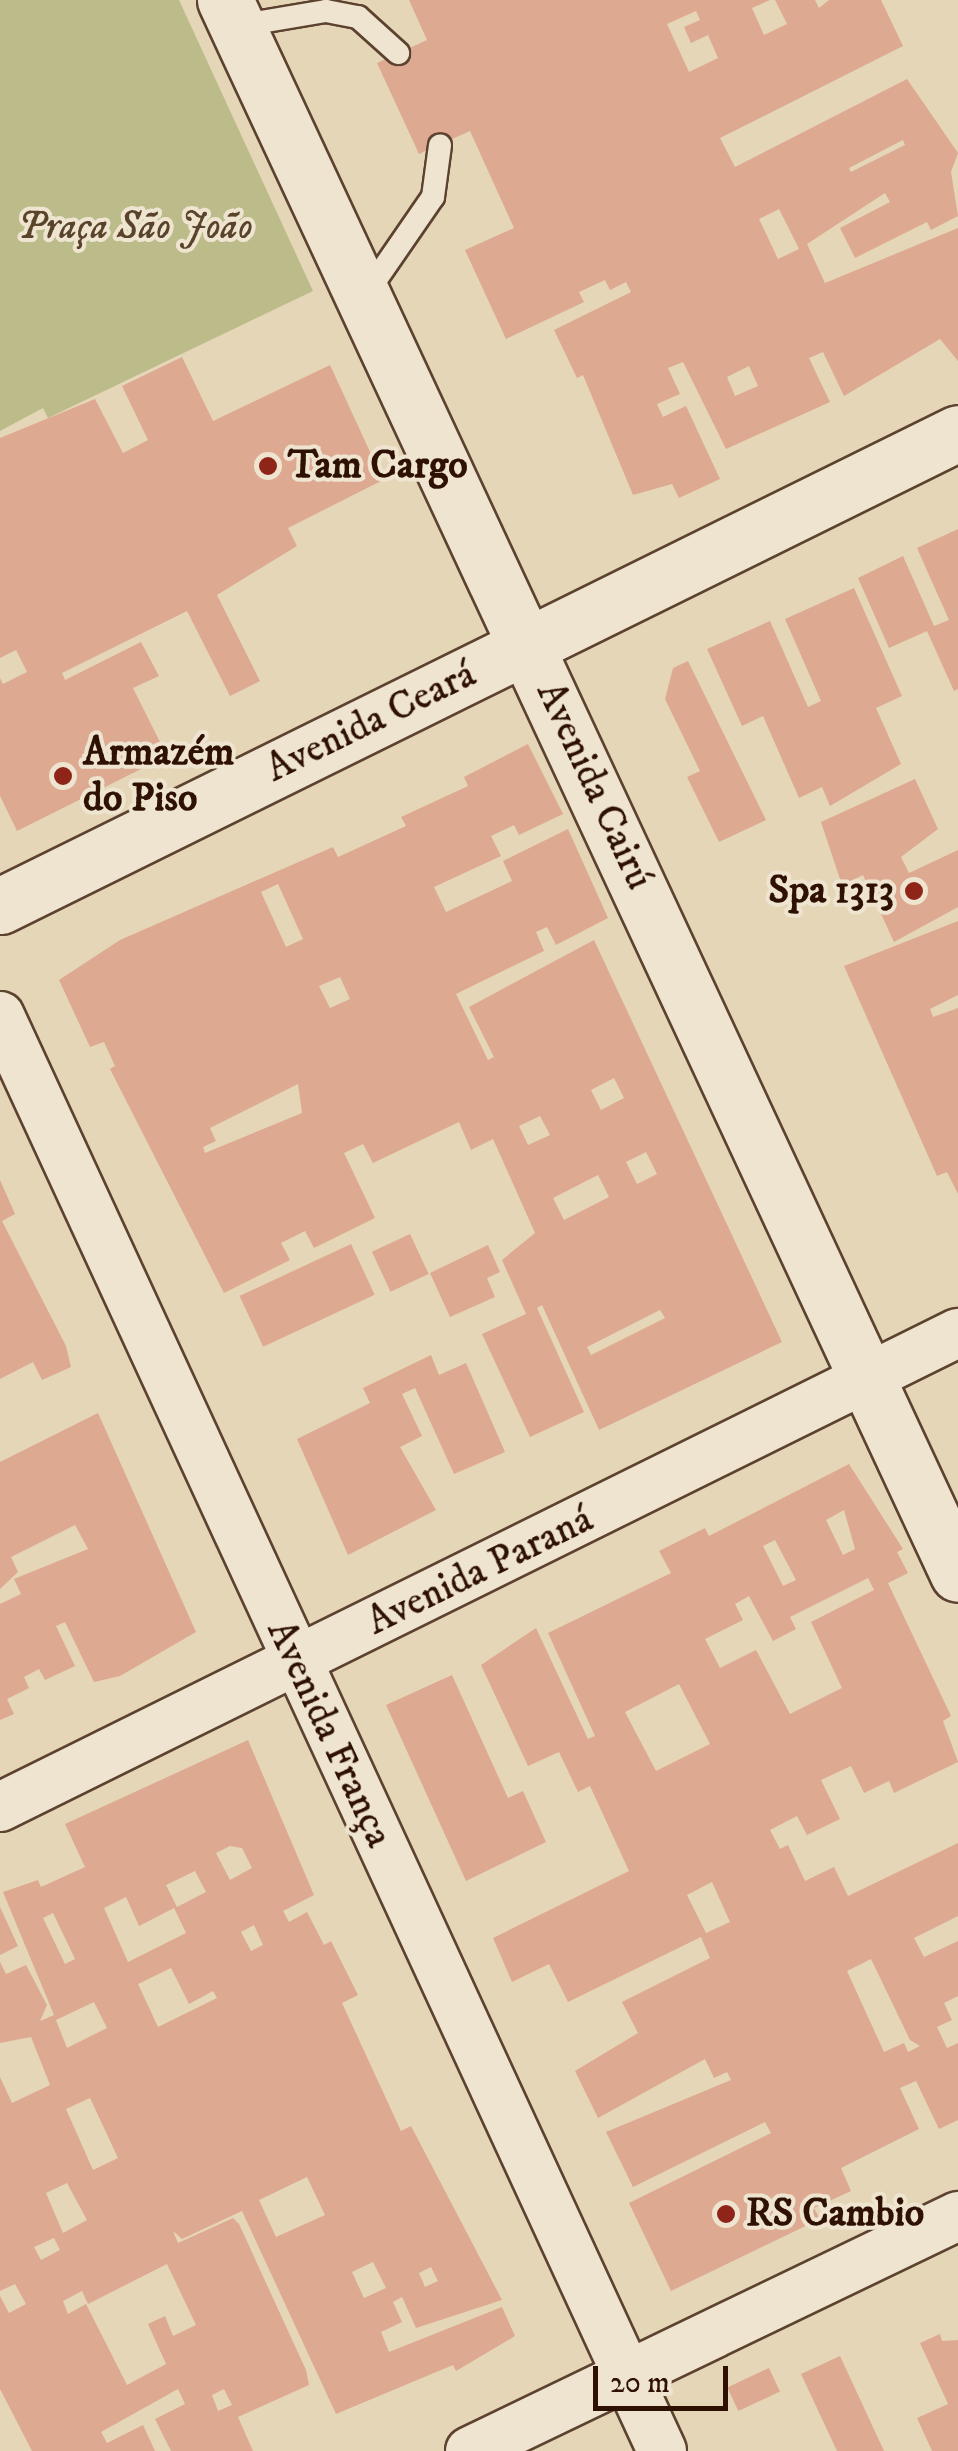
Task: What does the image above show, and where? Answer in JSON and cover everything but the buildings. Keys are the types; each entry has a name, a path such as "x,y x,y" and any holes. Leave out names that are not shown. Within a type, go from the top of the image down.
{"main road":[{"name":"Avenida Cairú","path":"231,13 958,1574"},
{"name":"Avenida Ceará","path":"0,906 958,433"}],"street":[{"name":"Avenida França","path":"0,1016 295,1663 662,2451"},
{"name":"Avenida Paraná","path":"0,1806 958,1333"},
{"path":"470,2451 958,2216"}],"lane":[{"path":"231,13 326,10 358,17 398,53"},
{"path":"364,296 434,196 440,145"}],"green space":[{"name":"Praça São João","path":"0,0 179,0 313,291 48,418 43,408 0,431"}],"place":[{"name":"Tam Cargo","path":"268,466"},
{"name":"Armazém do Piso","path":"63,776"},
{"name":"Spa 1313","path":"914,891"},
{"name":"RS Cambio","path":"726,2214"}]}
